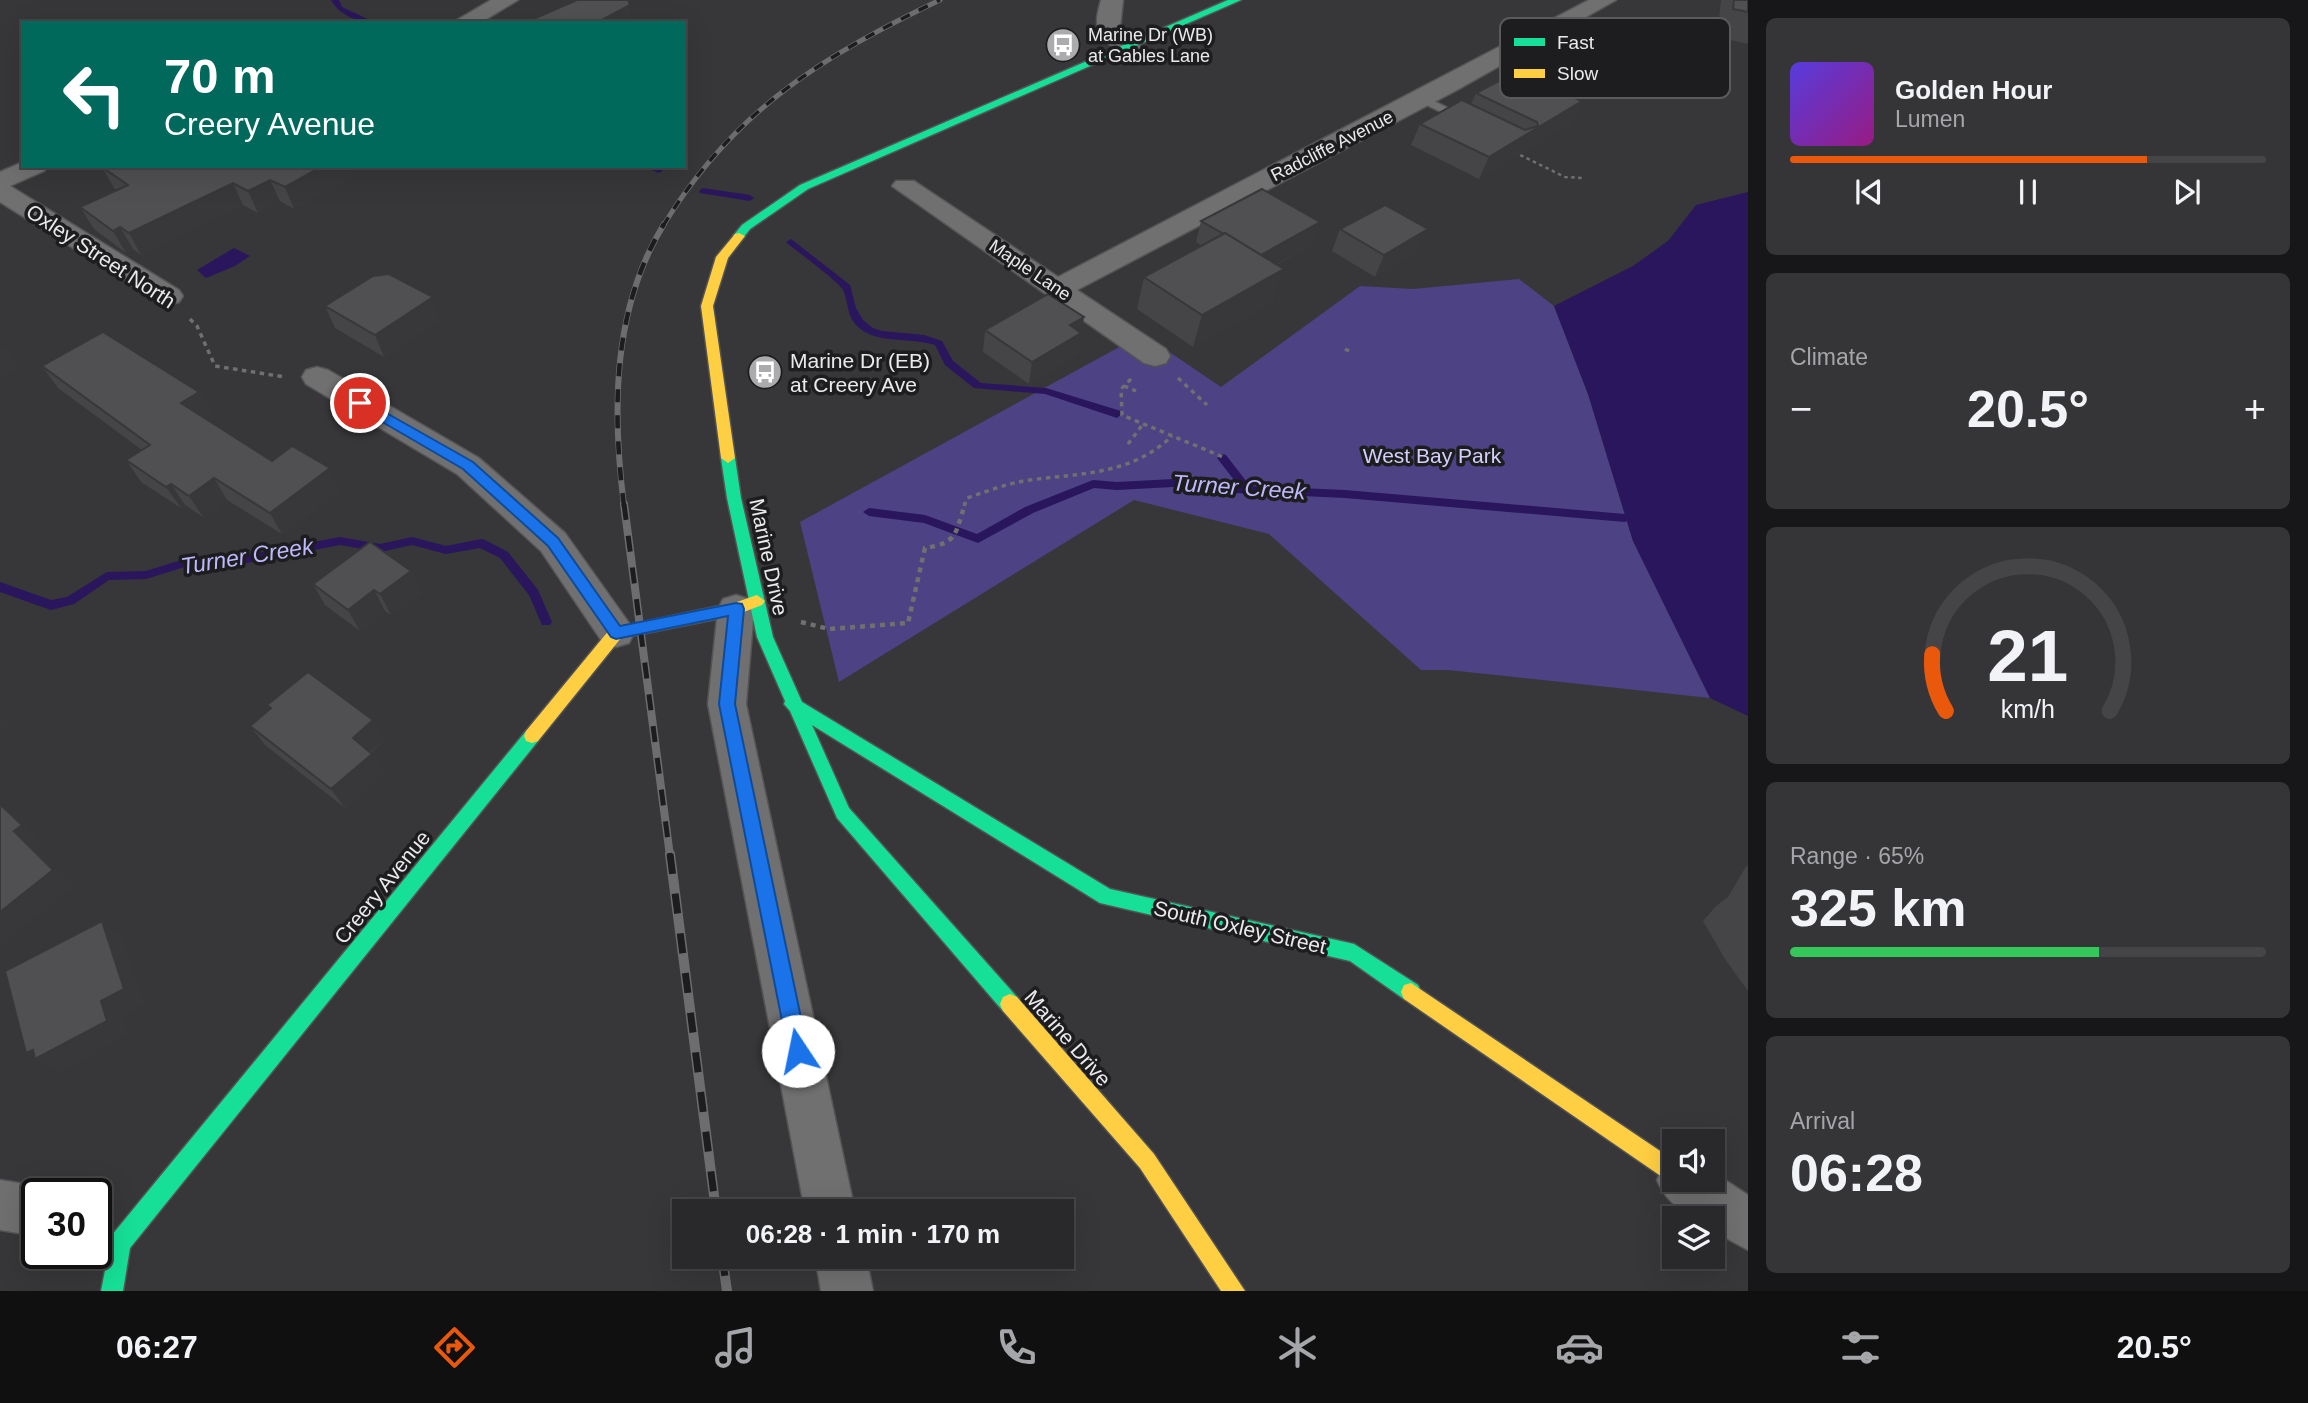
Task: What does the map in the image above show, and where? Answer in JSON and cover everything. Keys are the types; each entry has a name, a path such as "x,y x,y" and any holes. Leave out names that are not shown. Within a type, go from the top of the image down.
{"main road":[{"name":"Marine Drive","path":"1234,1291 1147,1161 844,813 792,704 765,637 746,605 707,306 722,257 746,227 804,187 1236,0"},
{"path":"616,633 746,605"},
{"name":"Creery Avenue","path":"112,1232 616,633"},
{"name":"South Oxley Street","path":"792,704 1106,897 1354,953 1662,1165"},
{"name":"Creery Avenue","path":"110,1269 112,1291"}],"street":[{"path":"467,21 507,0"},
{"path":"1112,0 1106,23 1111,34 1130,47"},
{"name":"Radcliffe Avenue","path":"1572,18 1605,0"},
{"name":"Radcliffe Avenue","path":"1058,288 1500,57"},
{"path":"0,181 30,168"},
{"name":"Maple Lane","path":"905,186 1155,356"},
{"name":"Oxley Street North","path":"0,191 169,296"},
{"path":"317,377 468,466 553,542 616,633"},
{"path":"746,605 727,704 828,1199"},
{"path":"1700,1192 1748,1225"},
{"path":"0,1205 21,1208"},
{"path":"843,1269 847,1291"}],"lane":[{"path":"1422,99 1520,146"}],"path":[{"path":"1520,146 1512,151 1565,177 1583,178"},
{"name":"Oxley Street North","path":"169,296 197,326 215,366 276,377 317,377"},
{"path":"1345,349 1353,353"},
{"path":"1136,391 1124,386 1121,390 1122,415 1223,457"},
{"path":"1128,444 1143,424"},
{"path":"817,626 829,629 908,623 925,548 947,545 954,538 967,498 1009,484 1130,466 1152,456 1172,436"},
{"path":"1187,475 1197,491"}],"green space":[{"name":"West Bay Park","path":"1519,279 1554,306 1588,394 1633,541 1710,698 1448,670 1421,670 1269,534 1134,500 839,682 800,522 1143,334 1221,387 1360,286 1413,289"}],"shaded area":[{"path":"1748,192 1748,716 1710,698 1633,541 1588,394 1554,306 1633,266 1668,241 1696,205"},
{"path":"234,248 250,256 235,266 206,278 197,270"}],"building":[{"path":"577,0 628,0 630,5 600,21 529,21"},
{"path":"1734,0 1748,0 1748,12 1733,9"},
{"path":"1500,80 1500,98 1575,98 1582,101 1489,157 1420,124 1462,100 1525,130 1538,126 1537,122 1476,93"},
{"path":"103,168 319,168 285,187 270,180 248,191 233,183 129,233 120,227 113,231 80,207 128,185"},
{"path":"1262,189 1320,222 1261,255 1201,221"},
{"path":"1385,205 1428,229 1384,255 1340,229"},
{"path":"1225,233 1284,269 1202,315 1144,277"},
{"path":"389,274 433,297 375,335 325,306 373,276"},
{"path":"1048,294 1084,317 1070,325 1081,333 1032,362 985,330"},
{"path":"103,332 199,392 181,403 272,461 292,446 330,468 270,513 214,478 189,496 171,484 166,487 126,460 150,445 42,366"},
{"path":"370,542 411,571 380,594 374,590 348,610 313,584"},
{"path":"308,672 373,720 353,738 372,754 331,789 250,726 271,708 267,705"},
{"path":"0,804 22,825 14,831 53,870 0,912"},
{"path":"102,921 124,989 101,1001 107,1021 35,1059 33,1050 26,1053 5,971"}],"waterway":[{"path":"335,0 339,8 368,21"},
{"path":"652,168 659,170"},
{"path":"703,191 750,198"},
{"path":"791,242 847,287 851,308 859,322 869,330 881,334 924,338 939,343 949,363 978,386 1046,391 1117,414"},
{"path":"1222,458 1247,489"},
{"name":"Turner Creek","path":"869,512 925,519 978,539 1029,510 1093,484 1117,486 1192,482 1214,488 1345,494 1625,518"},
{"name":"Turner Creek","path":"0,587 51,605 70,601 107,576 146,575 194,560 226,563 340,541 380,548 412,541 446,550 481,543 504,555 534,593 546,622"}],"railway":[{"path":"663,226 719,150 783,91 856,43 940,0"},
{"path":"624,506 618,434 620,361 634,291 664,224"},
{"path":"624,504 670,856"},
{"path":"670,854 714,1199"},
{"path":"724,1269 727,1291"}],"traffic: fast":[{"path":"739,236 746,227 804,187 1236,0"},
{"path":"728,458 734,498 765,637 843,813 1010,1004"},
{"path":"792,704 1106,897 1354,953 1411,992"},
{"path":"112,1291 120,1243 532,736"}],"traffic: slow":[{"path":"728,458 707,306 722,257 739,236"},
{"path":"532,736 616,633 736,609 757,601"},
{"path":"1411,992 1662,1165"},
{"path":"1010,1004 1147,1161 1234,1291"}],"place":[{"name":"Marine Dr (WB) at Gables Lane","path":"1063,45"},
{"name":"Marine Dr (EB) at Creery Ave","path":"765,372"}],"route":[{"path":"360,403 468,466 553,542 616,633 736,609 727,704 798,1051"}]}
